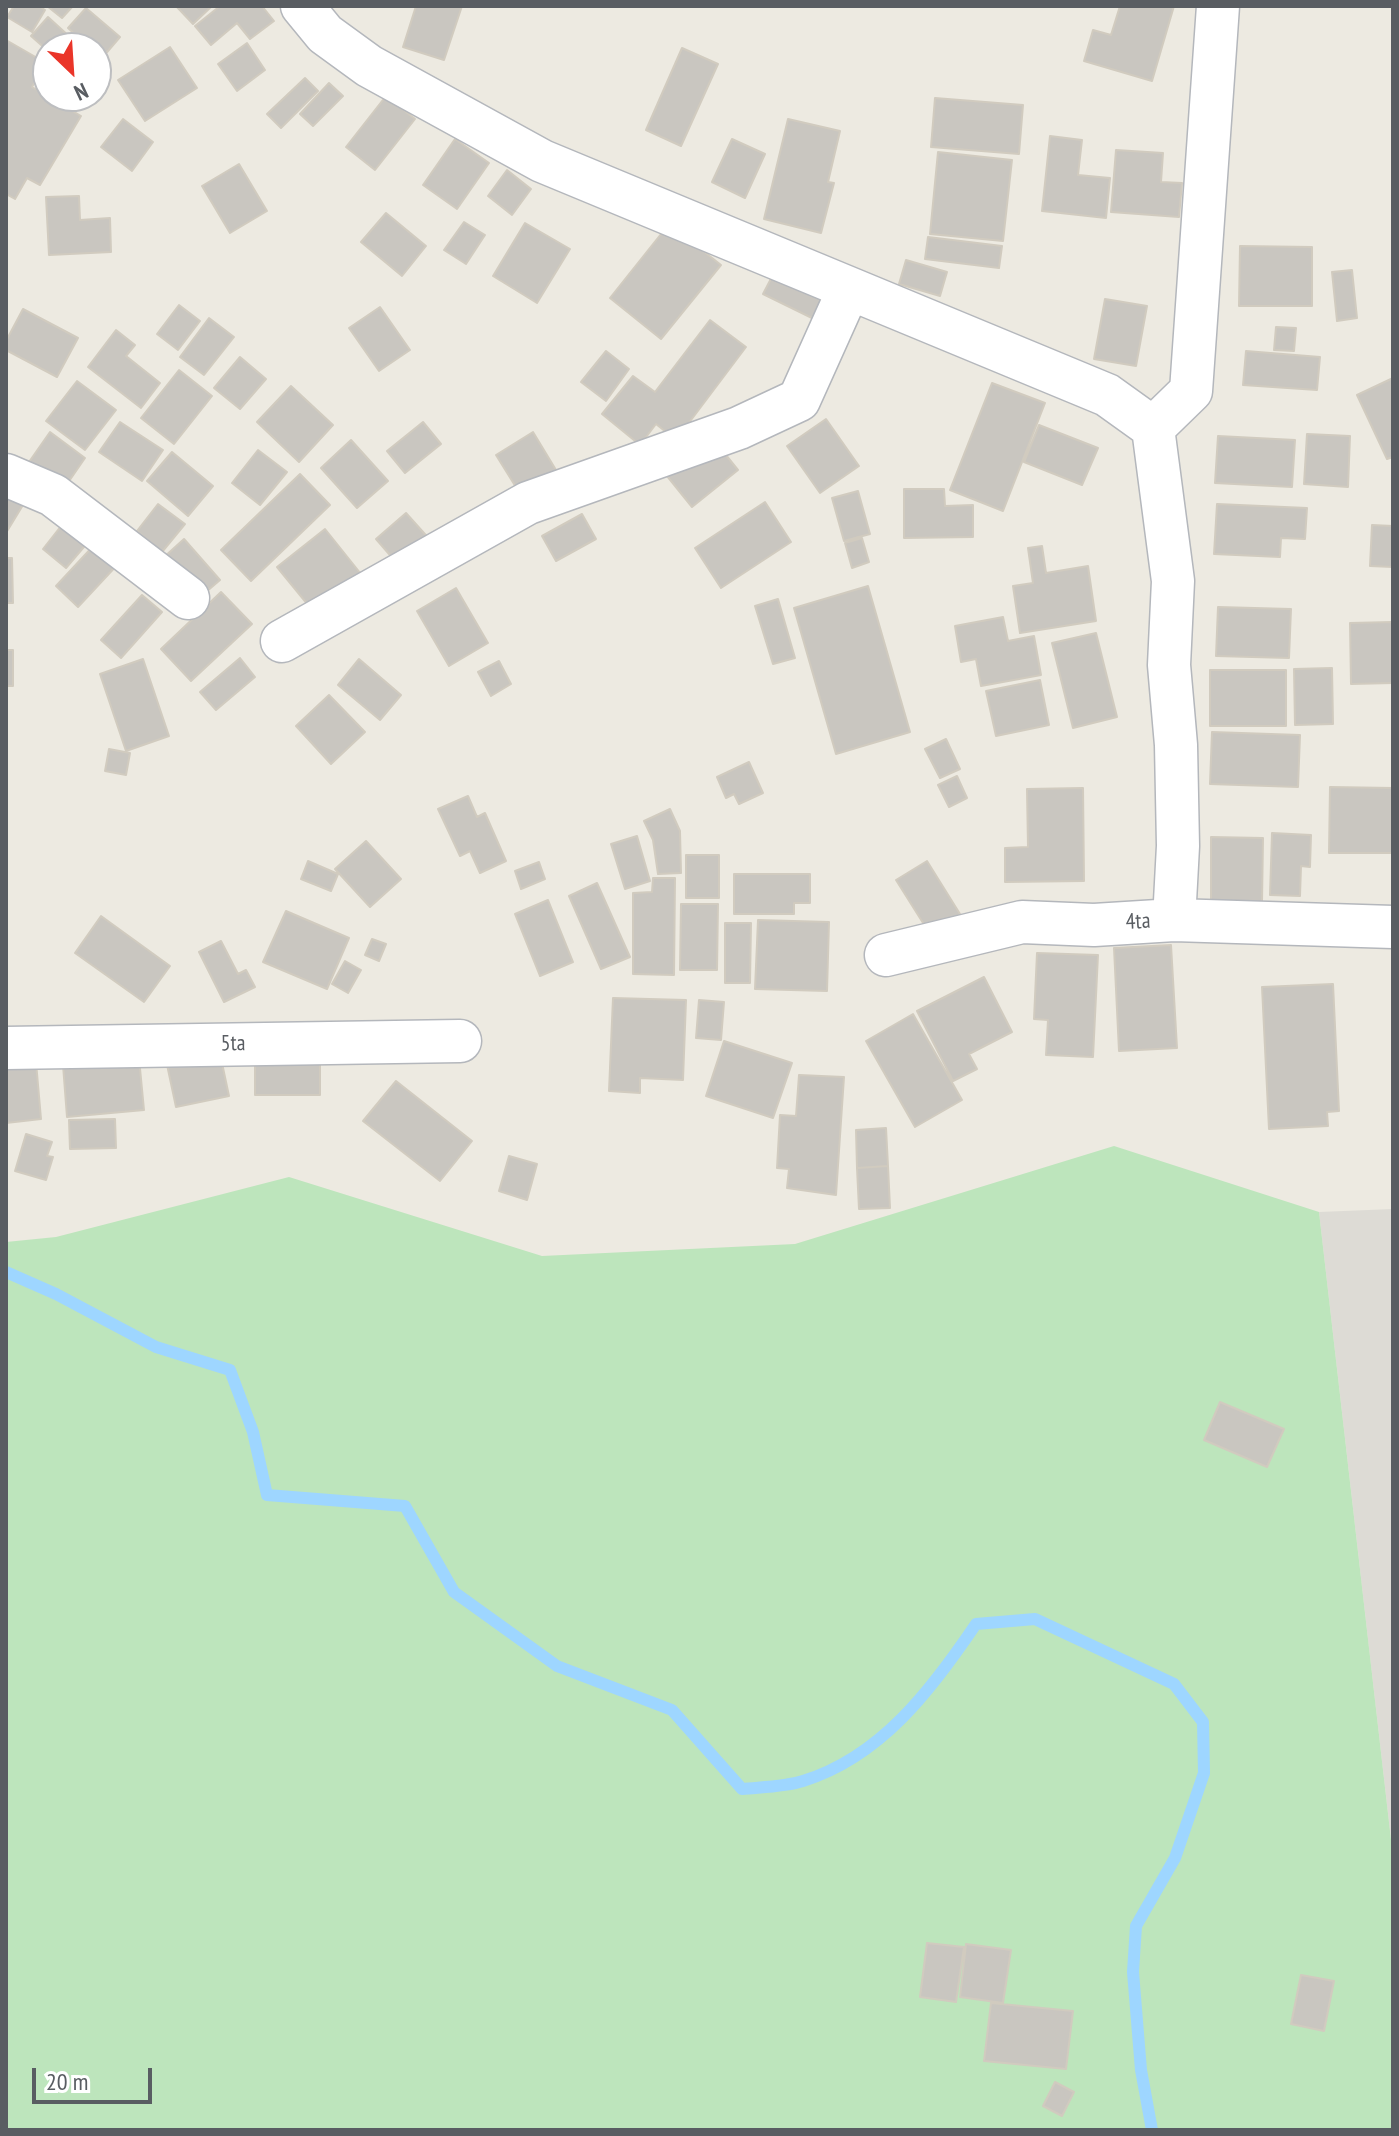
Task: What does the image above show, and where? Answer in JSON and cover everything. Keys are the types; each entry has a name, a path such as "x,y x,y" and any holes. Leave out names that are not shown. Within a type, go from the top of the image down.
{"street":[{"path":"302,6 325,34 369,66 542,161 848,291 1107,395 1153,428 1173,581 1169,665 1176,745 1178,846 1174,920"},
{"path":"1153,428 1191,391 1218,6"},
{"path":"282,641 528,503 739,428 799,400 848,291"},
{"path":"6,475 53,495 188,598"},
{"name":"4ta","path":"886,955 1022,922 1094,925 1174,920 1393,927"},
{"name":"5ta","path":"6,1048 460,1041"}],"shaded area":[{"path":"1393,1209 1393,1857 1319,1212"}],"green space":[{"path":"1114,1146 1319,1212 1393,1857 1393,2130 6,2130 6,1242 56,1237 289,1177 542,1256 795,1244"}],"building":[{"path":"14,6 39,6 45,10 32,32 7,17"},
{"path":"47,6 73,6 62,18"},
{"path":"176,6 212,6 193,24"},
{"path":"220,6 262,6 274,21 250,39 237,23 211,45 195,26"},
{"path":"416,6 462,6 444,60 403,47"},
{"path":"1120,6 1174,6 1152,81 1084,61 1093,30 1111,35"},
{"path":"86,8 120,37 112,46 112,32 72,32 68,28"},
{"path":"48,17 64,32 35,32"},
{"path":"6,40 32,55 32,112 74,112 81,116 40,185 27,178 15,199 6,194"},
{"path":"247,43 265,70 237,91 218,64"},
{"path":"170,47 197,88 145,121 118,80"},
{"path":"682,48 718,64 681,146 646,130"},
{"path":"305,78 318,91 281,128 267,114"},
{"path":"329,83 343,96 313,126 300,114"},
{"path":"386,96 415,119 375,170 346,147"},
{"path":"935,98 1023,105 1019,154 931,147"},
{"path":"123,119 153,142 132,171 101,147"},
{"path":"788,119 840,131 828,182 834,183 821,233 764,219"},
{"path":"1050,136 1082,140 1078,175 1110,178 1106,218 1042,211"},
{"path":"455,139 489,163 457,209 423,185"},
{"path":"732,139 765,154 745,198 712,182"},
{"path":"1116,150 1163,153 1161,182 1182,183 1179,217 1111,212"},
{"path":"938,152 1012,160 1003,241 930,234"},
{"path":"239,164 267,211 230,233 202,186"},
{"path":"507,170 531,189 512,215 488,196"},
{"path":"79,196 80,220 110,218 111,252 49,255 46,197"},
{"path":"386,213 426,246 402,276 361,242"},
{"path":"464,222 485,235 466,264 444,250"},
{"path":"525,223 570,249 537,303 493,276"},
{"path":"669,224 721,265 661,339 610,298"},
{"path":"928,237 1002,246 999,268 925,259"},
{"path":"1240,246 1312,247 1312,306 1239,306"},
{"path":"906,260 947,272 940,296 899,284"},
{"path":"1352,270 1357,318 1337,321 1332,272"},
{"path":"775,271 828,297 816,320 763,294"},
{"path":"1105,299 1147,306 1136,366 1094,359"},
{"path":"179,305 200,321 178,350 157,334"},
{"path":"380,307 410,350 379,371 349,328"},
{"path":"23,309 78,338 57,377 6,350 6,341"},
{"path":"209,318 234,337 204,375 180,357"},
{"path":"710,320 746,347 676,440 656,424 640,445 602,414 633,376 655,392"},
{"path":"1276,327 1296,328 1294,351 1274,350"},
{"path":"116,330 135,345 126,356 160,383 141,408 88,367"},
{"path":"606,351 629,369 606,401 581,382"},
{"path":"1246,351 1320,357 1317,390 1243,385"},
{"path":"240,357 266,379 240,409 214,388"},
{"path":"179,370 212,396 174,444 141,418"},
{"path":"1393,378 1393,457 1387,459 1357,395"},
{"path":"77,381 116,410 85,450 46,421"},
{"path":"992,383 1045,403 1003,511 950,490"},
{"path":"291,386 333,425 299,462 257,422"},
{"path":"826,419 859,466 820,493 787,446"},
{"path":"120,422 163,450 142,481 99,452"},
{"path":"423,422 441,444 405,473 387,451"},
{"path":"1039,425 1098,448 1082,485 1024,462"},
{"path":"50,432 85,458 65,487 29,462"},
{"path":"533,432 556,470 519,492 496,455"},
{"path":"1307,434 1350,436 1348,487 1304,484"},
{"path":"1218,436 1295,440 1292,487 1215,483"},
{"path":"713,439 738,470 692,507 667,476"},
{"path":"351,440 388,481 357,508 321,468"},
{"path":"258,450 287,472 260,505 232,483"},
{"path":"172,452 213,486 188,516 147,481"},
{"path":"300,474 330,505 251,581 221,550"},
{"path":"6,487 26,500 6,533"},
{"path":"904,489 944,489 945,506 973,505 973,537 904,538"},
{"path":"858,491 870,534 844,541 832,498"},
{"path":"765,502 791,542 721,588 695,548"},
{"path":"158,504 185,524 162,552 137,531"},
{"path":"1217,504 1307,508 1305,539 1281,538 1280,557 1214,554"},
{"path":"406,513 432,542 402,569 376,539"},
{"path":"582,514 596,539 556,561 542,536"},
{"path":"65,521 89,541 66,568 43,549"},
{"path":"1372,525 1393,526 1393,567 1370,566"},
{"path":"325,529 361,574 313,611 277,567"},
{"path":"862,538 869,562 852,568 845,543"},
{"path":"184,539 220,580 199,598 163,558"},
{"path":"97,542 119,563 78,607 56,586"},
{"path":"1042,546 1046,573 1088,566 1096,621 1020,633 1013,586 1033,583 1028,548"},
{"path":"6,558 12,558 13,603 6,603"},
{"path":"868,586 910,732 836,754 794,608"},
{"path":"456,588 488,643 449,666 417,611"},
{"path":"221,592 252,624 191,681 161,649"},
{"path":"142,595 162,612 121,658 101,640"},
{"path":"778,599 795,658 773,664 755,606"},
{"path":"1218,607 1291,609 1289,658 1216,656"},
{"path":"1003,617 1008,641 1034,636 1041,675 981,686 976,659 961,662 955,626"},
{"path":"1393,622 1393,683 1351,684 1350,623"},
{"path":"1096,633 1117,717 1073,728 1052,643"},
{"path":"6,650 13,650 13,686 6,686"},
{"path":"240,658 255,677 216,710 200,692"},
{"path":"143,659 169,736 126,751 100,674"},
{"path":"359,659 401,695 380,720 338,685"},
{"path":"499,661 511,684 491,696 478,672"},
{"path":"1332,668 1333,724 1295,725 1294,669"},
{"path":"1210,670 1286,670 1286,726 1210,726"},
{"path":"1040,680 1049,725 996,736 986,691"},
{"path":"329,695 365,732 331,764 296,726"},
{"path":"1212,732 1300,735 1298,787 1210,784"},
{"path":"946,739 960,769 940,778 925,749"},
{"path":"109,749 130,753 126,775 105,771"},
{"path":"749,762 763,793 739,804 734,794 726,798 717,777"},
{"path":"957,776 967,798 949,807 938,785"},
{"path":"1330,787 1393,788 1393,853 1329,853"},
{"path":"1083,788 1084,881 1005,882 1005,848 1028,847 1027,789"},
{"path":"468,796 477,817 485,813 506,861 480,873 470,851 460,856 438,809"},
{"path":"670,809 680,831 681,873 658,874 653,840 644,821"},
{"path":"1272,833 1311,835 1310,867 1301,866 1300,896 1270,895"},
{"path":"637,836 650,881 625,889 611,844"},
{"path":"1211,837 1263,838 1262,902 1211,902"},
{"path":"366,841 401,879 370,907 335,869"},
{"path":"686,855 719,855 719,898 686,898"},
{"path":"308,861 338,874 331,891 301,879"},
{"path":"927,861 960,914 930,934 896,880"},
{"path":"539,862 545,879 521,889 515,871"},
{"path":"734,874 810,874 810,903 794,903 794,914 734,914"},
{"path":"653,878 675,878 674,975 633,974 633,893 652,892"},
{"path":"597,883 630,957 601,969 569,896"},
{"path":"548,900 573,962 540,976 515,914"},
{"path":"681,904 718,904 717,970 680,970"},
{"path":"286,911 349,938 327,989 263,962"},
{"path":"101,916 170,966 144,1002 75,953"},
{"path":"758,920 829,922 827,991 755,989"},
{"path":"725,923 751,923 750,983 725,983"},
{"path":"372,939 386,944 379,961 365,955"},
{"path":"221,941 238,974 246,970 255,987 224,1002 199,952"},
{"path":"1171,945 1177,1048 1119,1051 1114,948"},
{"path":"1037,953 1098,955 1093,1057 1046,1055 1048,1020 1034,1019"},
{"path":"345,961 361,970 348,993 332,984"},
{"path":"984,977 1012,1032 969,1054 977,1069 953,1081 917,1011"},
{"path":"1333,984 1339,1111 1327,1112 1328,1126 1269,1129 1262,987"},
{"path":"613,998 686,1000 683,1080 640,1078 640,1093 609,1091"},
{"path":"699,1000 724,1002 721,1040 696,1038"},
{"path":"913,1014 962,1100 915,1127 866,1041"},
{"path":"724,1041 792,1063 773,1118 706,1096"},
{"path":"219,1049 229,1096 176,1107 166,1060"},
{"path":"255,1051 320,1051 320,1095 255,1095"},
{"path":"139,1058 144,1110 67,1117 63,1065"},
{"path":"36,1062 41,1119 6,1123 6,1066"},
{"path":"799,1075 844,1077 836,1195 787,1188 789,1169 777,1168 780,1115 796,1116"},
{"path":"396,1081 472,1141 440,1181 363,1121"},
{"path":"115,1119 116,1148 70,1149 69,1120"},
{"path":"886,1128 888,1166 857,1168 856,1130"},
{"path":"26,1134 52,1142 47,1156 53,1157 46,1180 15,1171"},
{"path":"509,1156 537,1164 527,1200 499,1191"},
{"path":"888,1166 890,1208 859,1209 857,1168"},
{"path":"1220,1402 1284,1429 1267,1467 1204,1440"},
{"path":"927,1943 964,1947 956,2002 920,1997"},
{"path":"966,1944 1011,1950 1003,2003 960,1997"},
{"path":"1301,1975 1334,1981 1324,2031 1291,2024"},
{"path":"991,2003 1073,2011 1066,2069 984,2061"},
{"path":"1055,2082 1074,2092 1062,2116 1043,2106"}],"waterway":[{"path":"6,1272 56,1294 156,1347 230,1370 253,1432 267,1495 405,1506 454,1592 557,1666 672,1710 742,1789 803,1781 857,1755 880,1738 922,1696 976,1624 1035,1619 1174,1684 1203,1722 1204,1773 1175,1858 1136,1926 1133,1972 1141,2070 1152,2130"}]}
